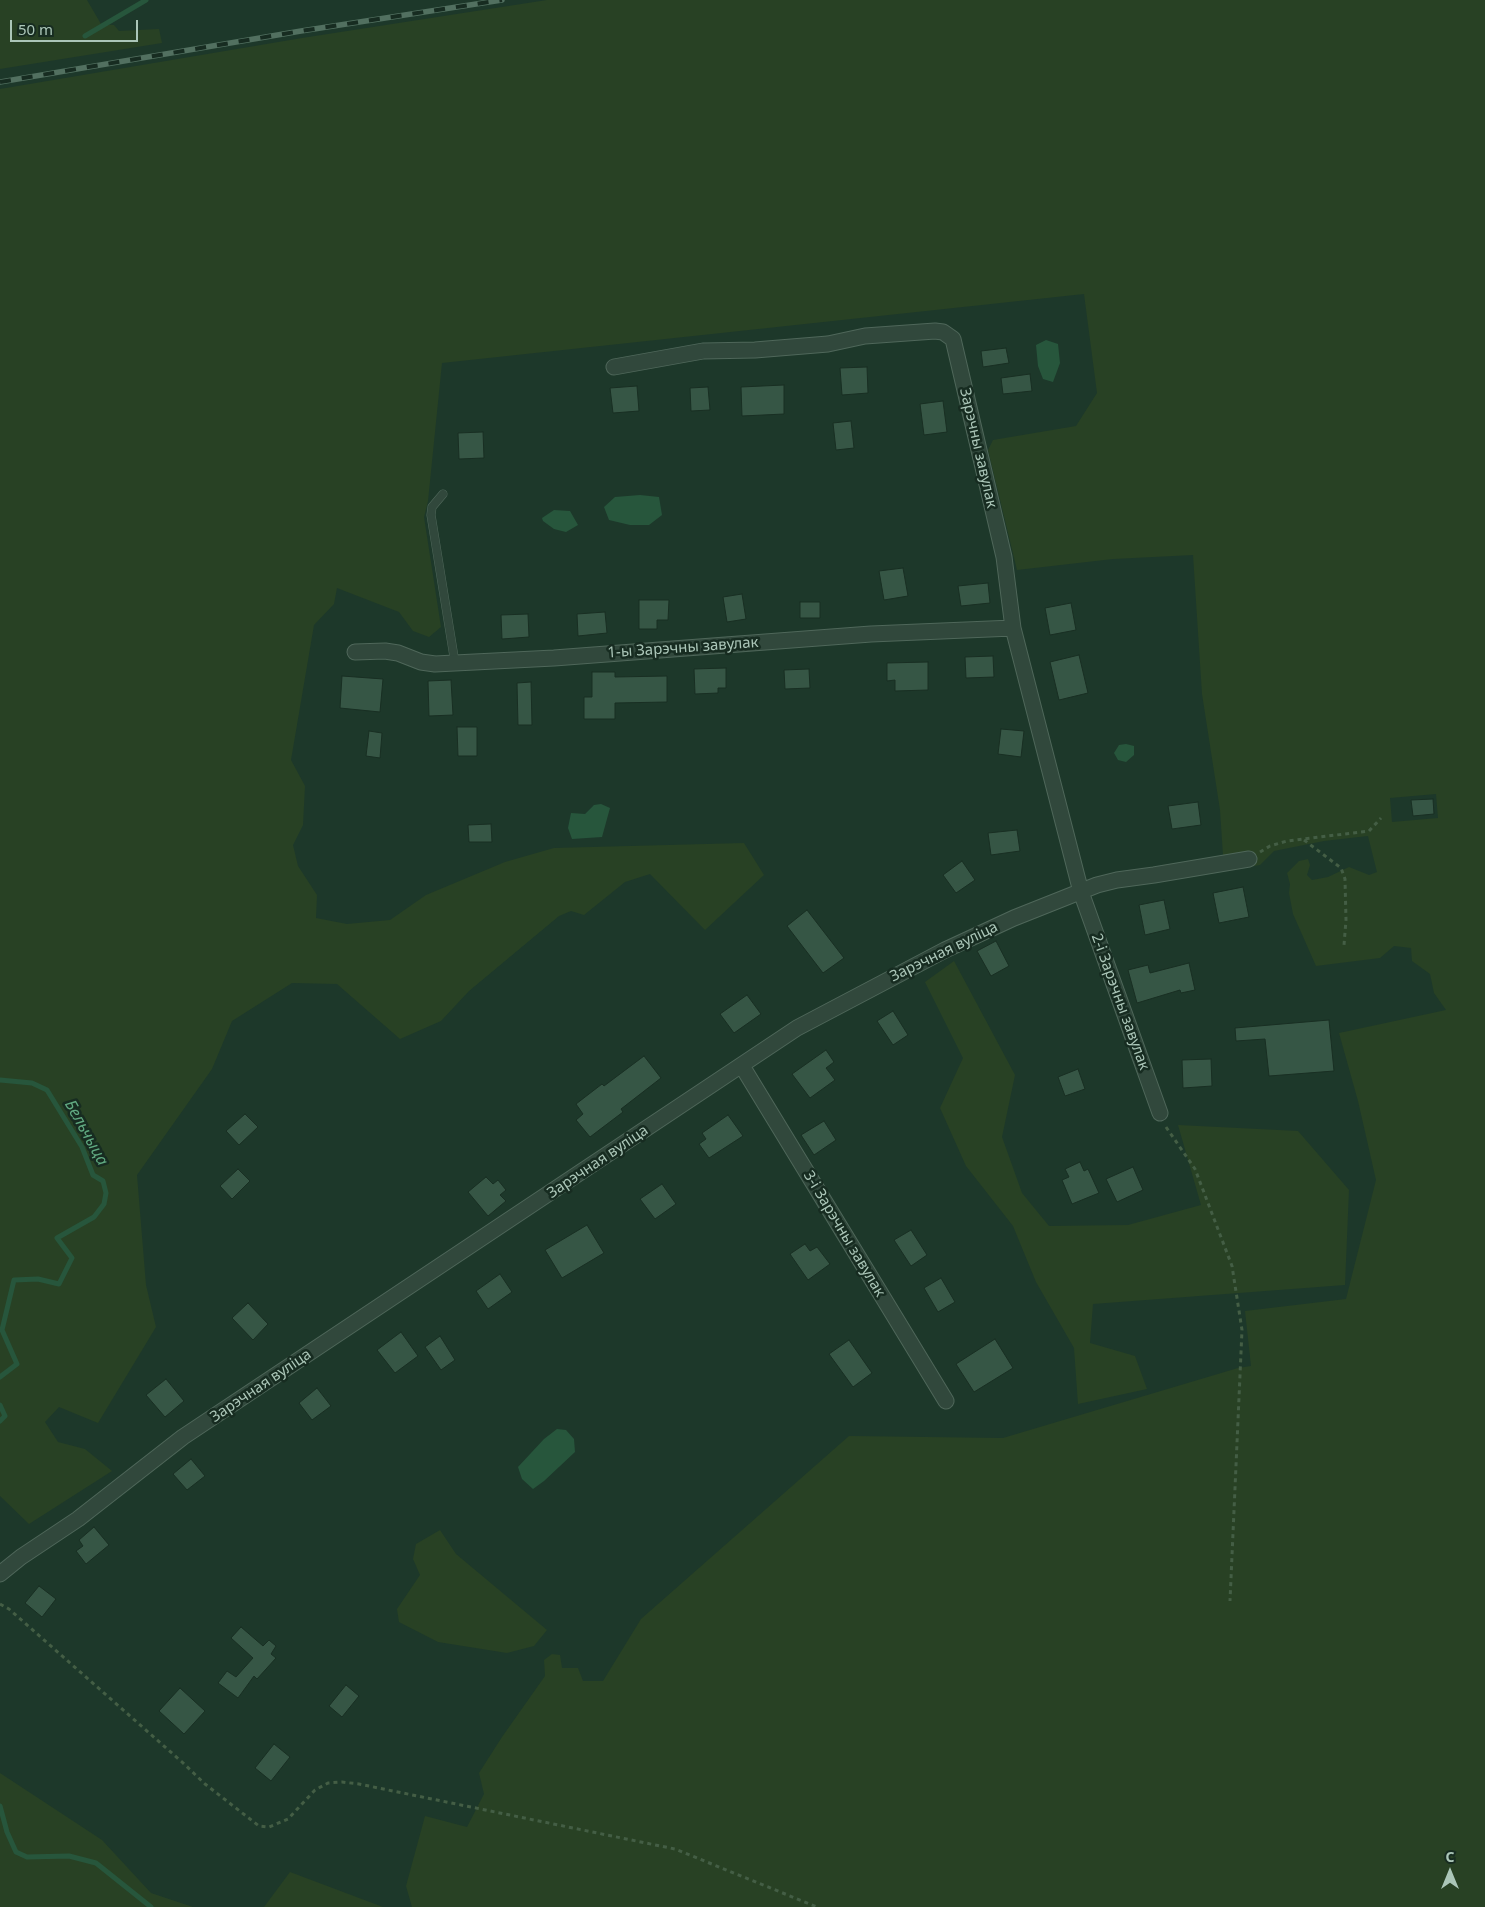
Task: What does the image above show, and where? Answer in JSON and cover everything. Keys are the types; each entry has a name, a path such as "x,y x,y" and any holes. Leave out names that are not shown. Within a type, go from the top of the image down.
{"street":[{"name":"Зарэчны завулак","path":"614,367 703,351 755,350 828,344 865,336 936,331 948,335 955,344 1004,558 1013,628 1081,892"},
{"name":"1-ы Зарэчны завулак","path":"355,652 385,651 398,653 421,662 435,664 554,658 871,634 1013,628"},
{"name":"Зарэчная вуліца","path":"0,1574 21,1557 78,1519 183,1437 797,1028 945,950 1014,918 1097,885 1117,880 1249,859"},
{"name":"2-і Зарэчны завулак","path":"1081,892 1160,1112"},
{"name":"3-і Зарэчны завулак","path":"742,1066 946,1402"}],"lane":[{"path":"443,494 432,507 431,515 454,663"}],"path":[{"path":"1249,859 1270,846 1287,841 1369,831 1381,818"},
{"path":"1304,840 1341,868 1345,879 1346,920 1344,945"},
{"path":"1160,1112 1167,1130 1195,1169 1232,1266 1242,1330 1230,1601"},
{"path":"0,1604 24,1622 182,1762 204,1784 259,1826 269,1827 288,1819 315,1790 328,1783 359,1784 675,1850 817,1907"}],"shaded area":[{"path":"0,0 87,0 101,24 114,25 119,31 159,29 162,43 0,69"},
{"path":"547,0 1485,0 1485,1907 412,1907 406,1886 425,1816 467,1827 484,1794 479,1773 545,1676 544,1660 552,1654 560,1655 562,1668 578,1668 583,1681 603,1681 641,1619 849,1436 1003,1438 1238,1368 1251,1366 1245,1311 1346,1299 1376,1180 1358,1101 1339,1033 1446,1010 1434,993 1430,974 1412,961 1411,948 1394,946 1380,958 1316,966 1293,914 1287,873 1299,861 1308,859 1310,865 1307,875 1312,880 1328,877 1349,867 1369,875 1377,872 1368,836 1324,841 1274,851 1260,865 1224,871 1220,810 1202,694 1193,555 1113,559 1017,570 988,450 993,440 1076,426 1097,393 1084,294 442,363 428,501 424,517 441,627 429,637 413,631 399,612 337,588 334,604 314,625 291,760 305,786 303,825 293,845 298,866 317,895 316,918 347,924 390,920 426,895 505,862 554,848 744,843 764,875 705,930 650,874 625,882 584,915 571,911 559,916 469,991 441,1021 400,1039 337,984 292,983 232,1021 212,1069 137,1175 146,1285 156,1327 98,1423 59,1407 45,1422 58,1442 85,1449 112,1471 29,1524 0,1496 0,89 302,38","holes":["1436,794 1438,818 1392,822 1390,798"]},
{"path":"1046,340 1058,344 1060,363 1053,382 1043,379 1038,366 1036,345"},
{"path":"640,495 659,497 662,515 649,525 630,525 609,520 604,507 615,497"},
{"path":"554,510 570,511 578,525 566,532 554,529 543,521 542,518"},
{"path":"1119,745 1134,746 1134,755 1126,762 1118,760 1114,753"},
{"path":"601,804 610,808 602,837 572,839 568,828 571,813 585,814 594,805"},
{"path":"954,961 1015,1075 1002,1137 1022,1193 1049,1226 1128,1225 1201,1205 1178,1125 1298,1131 1349,1190 1345,1285 1093,1304 1090,1343 1135,1356 1147,1389 1078,1404 1074,1348 1036,1282 1013,1226 966,1166 940,1108 963,1058 925,982"},
{"path":"557,1429 566,1430 574,1439 575,1452 533,1489 522,1479 518,1467 544,1439"},
{"path":"440,1530 456,1554 547,1630 534,1646 507,1653 438,1642 399,1622 397,1609 420,1575 413,1559 416,1544"},
{"path":"0,1773 102,1840 151,1893 193,1907 0,1907"},
{"path":"290,1872 383,1907 264,1907"}],"building":[{"path":"1006,348 1009,363 983,367 981,351"},
{"path":"867,367 868,393 842,395 840,368"},
{"path":"1030,374 1032,391 1003,394 1001,378"},
{"path":"784,385 784,414 742,416 741,387"},
{"path":"637,386 639,411 613,413 610,388"},
{"path":"708,387 710,410 691,411 690,388"},
{"path":"943,401 947,432 924,435 920,404"},
{"path":"851,421 854,448 836,450 833,423"},
{"path":"483,432 484,458 459,459 458,433"},
{"path":"903,568 908,596 884,600 879,571"},
{"path":"988,583 990,603 961,606 958,586"},
{"path":"742,594 746,619 727,622 723,597"},
{"path":"639,600 669,600 668,620 657,620 657,629 639,629"},
{"path":"800,602 820,602 820,618 800,618"},
{"path":"1071,603 1076,630 1050,635 1045,608"},
{"path":"605,612 607,633 578,636 577,614"},
{"path":"528,614 529,637 502,639 501,615"},
{"path":"1079,655 1088,693 1059,700 1050,662"},
{"path":"993,656 994,677 966,678 965,657"},
{"path":"928,662 928,690 895,691 895,680 887,681 887,663"},
{"path":"726,668 726,688 718,688 718,693 695,694 694,669"},
{"path":"809,669 810,688 785,689 784,670"},
{"path":"592,672 615,672 615,677 667,676 667,702 615,703 615,719 584,719 584,697 592,697"},
{"path":"342,676 383,679 380,712 340,708"},
{"path":"451,680 453,715 429,716 428,681"},
{"path":"531,682 532,725 518,725 517,683"},
{"path":"457,727 477,727 477,756 458,756"},
{"path":"1001,729 1024,731 1021,757 998,754"},
{"path":"369,731 382,733 380,758 366,756"},
{"path":"1433,799 1434,814 1413,816 1411,800"},
{"path":"1198,802 1201,825 1172,829 1168,806"},
{"path":"491,824 492,842 469,842 468,825"},
{"path":"1017,830 1020,851 991,855 988,833"},
{"path":"962,861 975,880 956,893 943,875"},
{"path":"1243,887 1249,917 1219,923 1213,893"},
{"path":"1164,900 1170,929 1145,935 1139,905"},
{"path":"807,910 844,958 823,973 787,926"},
{"path":"996,941 1009,966 991,976 977,951"},
{"path":"1189,963 1195,990 1181,993 1180,990 1137,1003 1128,970 1148,965 1150,973"},
{"path":"747,995 761,1014 734,1033 720,1014"},
{"path":"893,1011 908,1035 893,1045 877,1021"},
{"path":"1329,1020 1334,1071 1269,1076 1265,1039 1236,1041 1235,1028"},
{"path":"826,1050 834,1062 826,1068 835,1080 810,1098 792,1074"},
{"path":"644,1056 661,1078 621,1109 623,1112 590,1137 576,1120 583,1114 576,1104"},
{"path":"1211,1059 1212,1086 1183,1088 1182,1060"},
{"path":"1078,1069 1085,1089 1065,1096 1058,1077"},
{"path":"245,1114 258,1127 239,1145 226,1131"},
{"path":"728,1115 743,1136 709,1158 699,1144 706,1139 702,1133"},
{"path":"824,1121 836,1140 814,1155 801,1135"},
{"path":"1080,1162 1084,1171 1088,1169 1099,1193 1072,1204 1062,1180 1069,1177 1065,1169"},
{"path":"1133,1167 1143,1190 1117,1202 1106,1179"},
{"path":"238,1169 250,1181 232,1199 220,1186"},
{"path":"486,1177 493,1184 498,1180 506,1190 500,1195 506,1201 488,1216 468,1192"},
{"path":"662,1184 676,1204 655,1219 640,1199"},
{"path":"587,1225 604,1253 562,1278 545,1250"},
{"path":"911,1230 927,1255 911,1266 894,1240"},
{"path":"805,1244 810,1251 817,1247 830,1264 808,1280 790,1254"},
{"path":"500,1274 512,1292 488,1309 476,1291"},
{"path":"941,1278 955,1302 938,1312 924,1288"},
{"path":"248,1303 268,1324 253,1340 232,1318"},
{"path":"401,1332 418,1356 395,1373 377,1350"},
{"path":"440,1336 455,1360 441,1370 425,1347"},
{"path":"995,1339 1013,1368 974,1392 956,1364"},
{"path":"849,1340 872,1373 853,1387 829,1354"},
{"path":"166,1379 184,1401 165,1417 146,1395"},
{"path":"317,1388 331,1406 312,1420 299,1403"},
{"path":"191,1459 205,1476 187,1490 173,1474"},
{"path":"94,1527 109,1545 86,1564 76,1551 83,1546 79,1540"},
{"path":"39,1586 56,1599 42,1617 25,1603"},
{"path":"241,1627 263,1646 269,1640 276,1646 271,1654 276,1658 257,1679 254,1676 238,1698 218,1683 227,1671 236,1677 253,1658 231,1638"},
{"path":"346,1685 359,1696 342,1717 329,1706"},
{"path":"180,1688 205,1711 184,1734 159,1711"},
{"path":"274,1744 290,1757 271,1781 255,1768"}],"waterway":[{"path":"85,36 146,0"},
{"name":"Бельчыца","path":"0,1080 32,1083 47,1090 82,1147 93,1175 103,1181 106,1193 104,1204 94,1217 57,1238 72,1258 59,1284 38,1279 14,1280 2,1330 17,1364 0,1377"},
{"name":"Бельчыца","path":"0,1405 5,1416 0,1421"},
{"path":"0,1806 7,1832 16,1852 27,1857 69,1856 96,1863 151,1907"}],"railway":[{"path":"0,82 301,31 502,0"}]}
